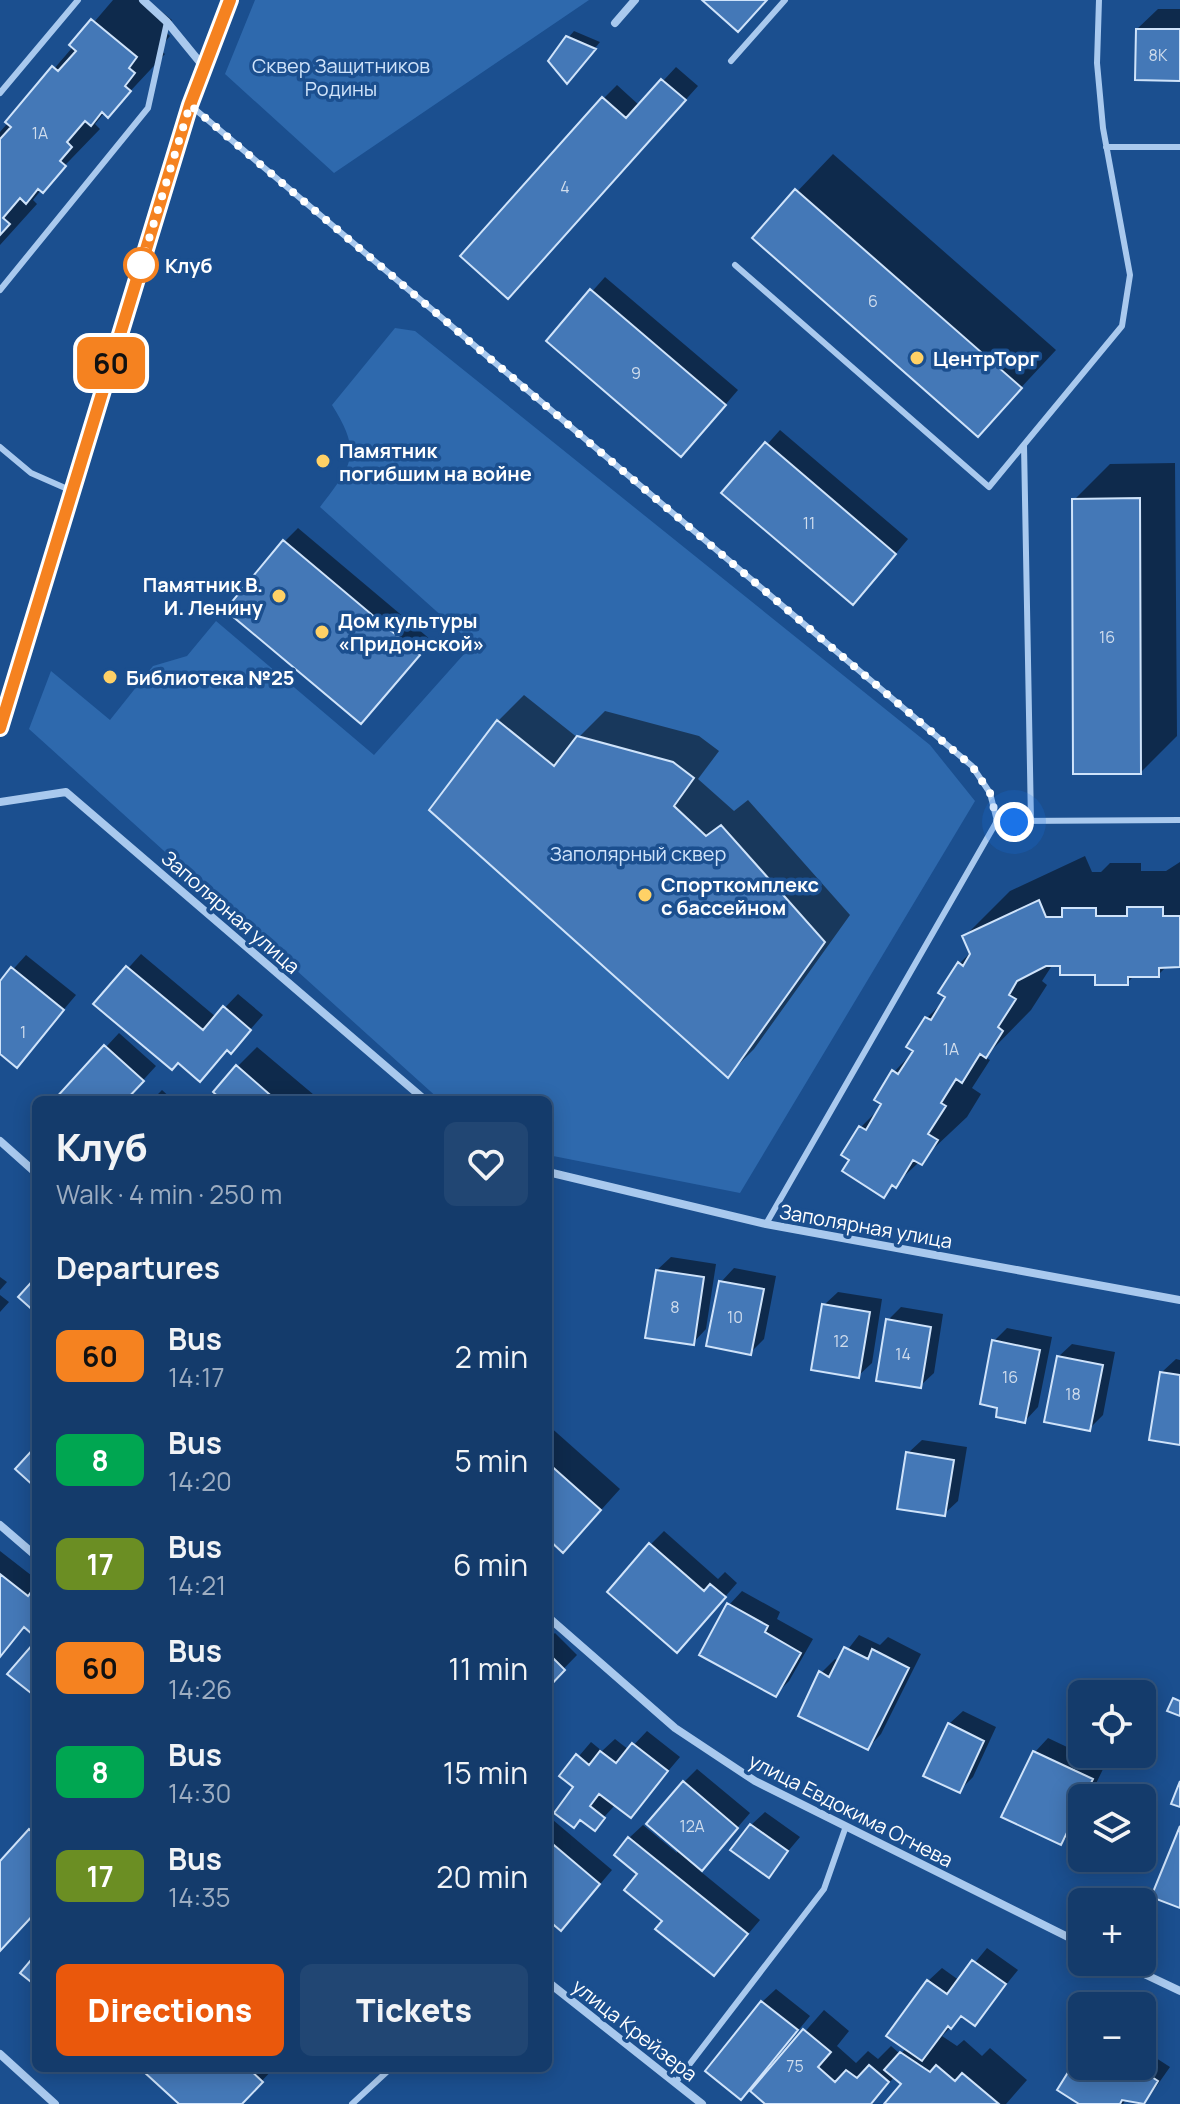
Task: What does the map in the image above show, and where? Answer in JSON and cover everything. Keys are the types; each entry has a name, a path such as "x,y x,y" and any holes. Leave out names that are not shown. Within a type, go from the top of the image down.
{"street":[{"path":"143,0 167,22 203,66"},
{"path":"0,728 190,105 230,0"},
{"path":"615,23 635,0"},
{"name":"Заполярная улица","path":"0,802 66,792 420,1096"},
{"path":"0,1141 32,1169"},
{"name":"Заполярная улица","path":"552,1173 766,1224 1180,1300"},
{"path":"0,1525 32,1553"},
{"name":"улица Евдокима Огнева","path":"552,1620 675,1728 755,1781 845,1829 1068,1937"},
{"path":"1148,1976 1180,1991"},
{"name":"улица Крейзера","path":"552,1985 702,2104"},
{"path":"0,2054 55,2104"}],"lane":[{"path":"0,93 78,0"},
{"path":"731,61 785,0"},
{"path":"735,265 989,487 1122,326 1130,275 1106,147 1097,63 1099,0"},
{"path":"0,290 148,108 167,22"},
{"path":"190,105 972,766 990,793 997,821 766,1224"},
{"path":"1106,147 1180,147"},
{"path":"1024,444 1031,822"},
{"path":"0,447 31,473 72,491"},
{"path":"997,821 1180,820"},
{"path":"676,2082 824,1889 845,1829"},
{"path":"352,2104 387,2072"}],"green space":[{"name":"Сквер Защитников Родины","path":"255,0 589,0 334,173 225,74"},
{"name":"Заполярный сквер","path":"395,328 415,331 930,745 975,801 740,1193 552,1156 552,1096 436,1096 29,729 51,671 110,720 153,666 187,656 216,621 374,755 473,644 320,507 340,480 350,459 348,436 332,405"}],"building":[{"path":"702,0 767,0 738,32"},
{"path":"91,19 137,57 129,68 135,73 125,86 131,91 108,118 102,112 91,126 85,121 67,142 72,147 60,161 66,166 43,193 38,189 26,204 20,198 3,218 10,224 0,235 0,139 11,127 5,122 52,66 58,71 76,51 69,45"},
{"path":"1136,29 1180,29 1180,81 1135,80"},
{"path":"566,36 596,49 567,84 548,61"},
{"path":"661,79 686,100 508,299 460,256 602,97 626,118"},
{"path":"795,189 1022,388 978,437 752,238"},
{"path":"590,289 726,405 681,457 546,341"},
{"path":"765,442 896,554 853,605 721,493"},
{"path":"1140,498 1141,774 1073,774 1072,499"},
{"name":"Дом культуры «Придонской»","path":"283,540 420,655 361,724 225,610"},
{"path":"497,720 554,766 577,736 673,762 694,778 674,806 706,836 721,825 825,942 728,1078 429,810"},
{"path":"1039,900 1046,917 1062,917 1062,908 1096,908 1096,916 1127,916 1127,907 1163,907 1163,916 1180,916 1180,967 1159,968 1159,977 1128,977 1128,985 1095,985 1095,975 1060,975 1060,966 1046,966 1017,981 1009,995 1016,999 998,1027 1003,1031 986,1058 980,1054 962,1083 956,1079 941,1103 946,1106 928,1134 938,1140 922,1165 913,1160 896,1188 892,1185 884,1198 842,1171 849,1160 841,1155 859,1126 866,1130 881,1104 874,1100 892,1070 898,1074 913,1051 906,1047 925,1017 931,1020 945,997 938,993 958,962 963,966 970,954 962,936"},
{"path":"126,966 203,1030 223,1006 251,1030 231,1054 227,1050 200,1082 178,1063 172,1070 93,1004"},
{"path":"11,967 64,1010 17,1068 0,1054 0,981"},
{"path":"104,1045 144,1081 130,1096 58,1096"},
{"path":"236,1065 271,1096 218,1096 213,1092"},
{"path":"656,1270 704,1277 694,1345 645,1338"},
{"path":"32,1281 32,1309 18,1297"},
{"path":"719,1281 764,1289 751,1355 706,1346"},
{"path":"822,1304 870,1312 859,1378 811,1370"},
{"path":"886,1319 931,1327 921,1388 876,1381"},
{"path":"992,1340 1040,1350 1025,1423 996,1417 997,1408 980,1404"},
{"path":"1057,1356 1103,1365 1090,1431 1044,1422"},
{"path":"1160,1372 1180,1375 1180,1445 1149,1440"},
{"path":"32,1450 32,1484 15,1469"},
{"path":"906,1452 954,1460 945,1516 897,1509"},
{"path":"552,1467 601,1510 563,1553 552,1543"},
{"path":"649,1543 704,1591 710,1584 726,1597 677,1653 607,1592"},
{"path":"0,1574 28,1596 32,1591 32,1634 24,1627 0,1657"},
{"path":"727,1603 768,1626 765,1632 801,1653 776,1697 699,1655"},
{"path":"32,1645 32,1694 7,1674"},
{"path":"844,1647 868,1659 872,1649 909,1668 868,1750 798,1716 819,1671 829,1677"},
{"path":"552,1657 565,1670 552,1684"},
{"path":"1173,1698 1180,1701 1180,1716 1167,1711"},
{"path":"948,1723 984,1741 960,1793 923,1776"},
{"path":"632,1743 668,1771 631,1818 599,1794 590,1806 605,1818 595,1831 580,1820 574,1828 554,1813 573,1787 559,1776 576,1754 589,1765 600,1751 616,1763"},
{"path":"1033,1751 1093,1779 1091,1784 1068,1784 1068,1831 1061,1845 1001,1817"},
{"path":"683,1781 738,1828 702,1871 646,1824"},
{"path":"1180,1781 1180,1807 1171,1804"},
{"path":"750,1824 788,1851 769,1878 730,1850"},
{"path":"1180,1826 1180,1908 1156,1899 1155,1888"},
{"path":"29,1829 32,1832 32,1916 0,1951 0,1861"},
{"path":"628,1837 748,1934 714,1976 655,1929 662,1921 624,1890 637,1874 614,1855"},
{"path":"552,1843 600,1884 561,1931 552,1923"},
{"path":"32,1959 32,1983 20,1973"},
{"path":"972,1960 1006,1984 975,2026 961,2016 951,2029 948,2026 922,2061 886,2036 927,1980 947,1994"},
{"path":"761,2001 798,2030 741,2100 705,2071"},
{"path":"803,2029 831,2052 818,2067 835,2082 846,2070 857,2078 869,2065 889,2082 871,2104 765,2104 750,2091"},
{"path":"900,2052 930,2072 936,2065 955,2081 962,2073 999,2104 884,2104 901,2084 884,2070"},
{"path":"144,2072 252,2072 263,2082 242,2104 179,2104"},
{"path":"1068,2072 1068,2080 1158,2081 1144,2104 1122,2100 1120,2104 1079,2104 1057,2090"}],"bus line":[{"name":"60","path":"0,728 190,105 230,0"}],"place":[{"name":"Клуб","path":"141,265"},
{"name":"ЦентрТорг","path":"917,358"},
{"name":"Памятник погибшим на войне","path":"323,461"},
{"name":"Памятник В. И. Ленину","path":"279,596"},
{"name":"Дом культуры «Придонской»","path":"322,632"},
{"name":"Библиотека №25","path":"110,677"},
{"name":"Спорткомплекс с бассейном","path":"645,895"}],"route":[{"path":"141,265 190,105 972,766 990,793 997,821 1014,822"}]}
